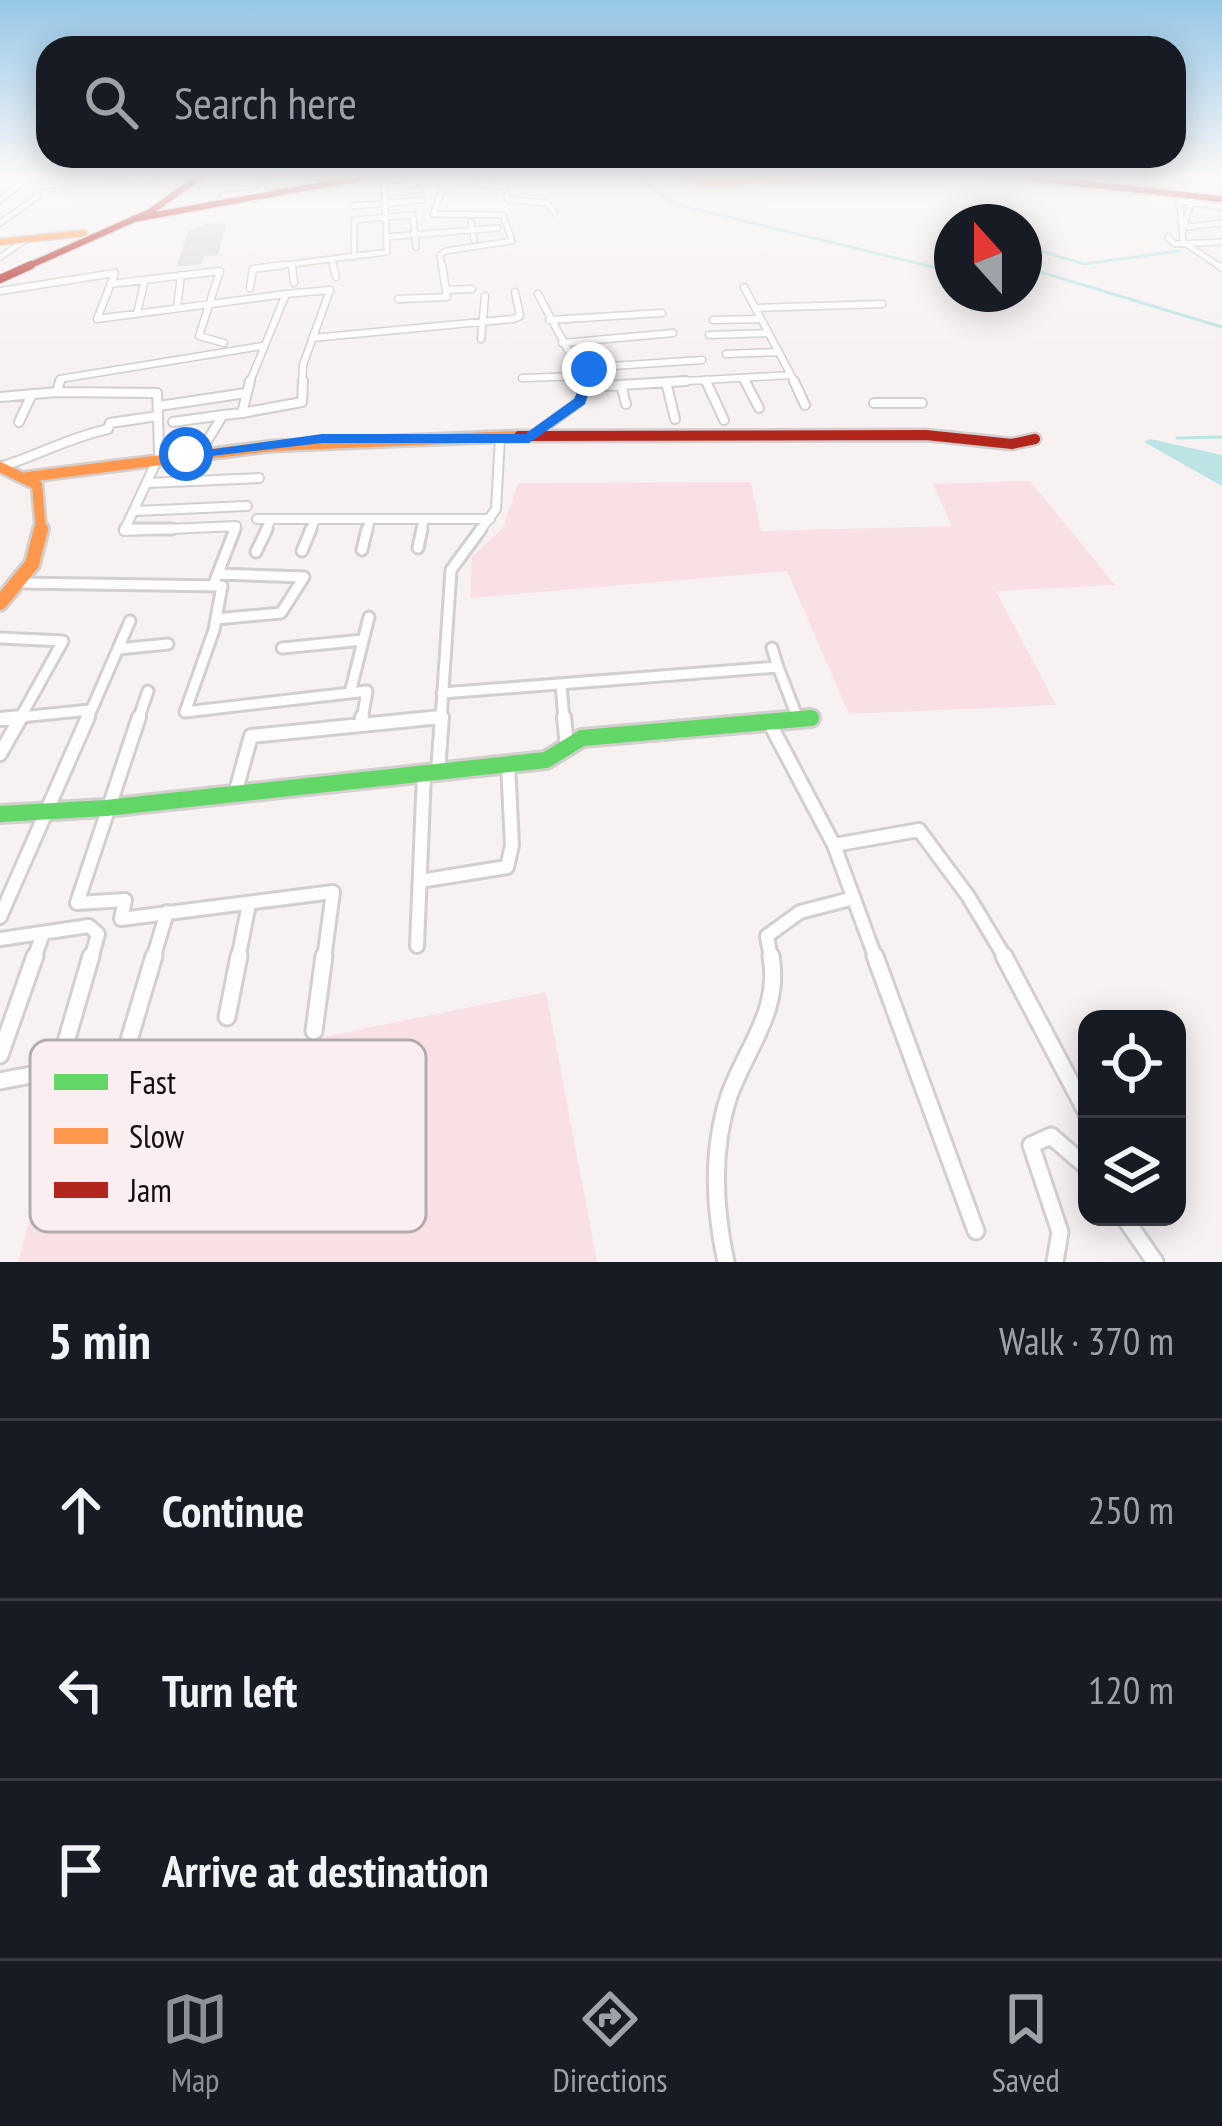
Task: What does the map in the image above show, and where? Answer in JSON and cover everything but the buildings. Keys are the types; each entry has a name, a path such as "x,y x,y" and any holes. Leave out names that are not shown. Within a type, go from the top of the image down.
{"street":[{"path":"7,247 90,234"},
{"path":"353,234 354,257"},
{"path":"250,288 250,270 387,252 387,234"},
{"path":"387,237 415,234 416,247"},
{"path":"443,234 443,242"},
{"path":"473,234 474,240"},
{"path":"398,299 447,297 440,255 497,246 512,241 510,234"},
{"path":"1184,244 1185,234"},
{"path":"1168,237 1169,243 1222,242"},
{"path":"0,279 76,238"},
{"path":"1184,244 1222,268"},
{"path":"497,246 508,260"},
{"path":"332,260 336,277"},
{"path":"292,264 294,283"},
{"path":"110,284 220,271 200,336 224,343"},
{"path":"0,291 115,273 97,319 330,290 302,365 302,402 173,422"},
{"path":"177,308 182,275"},
{"path":"137,313 145,280"},
{"path":"744,287 805,405"},
{"path":"447,290 472,289"},
{"path":"312,338 520,316 515,292"},
{"path":"242,413 262,346 286,294"},
{"path":"529,439 580,401 587,387 584,372 562,344 538,294"},
{"path":"481,339 485,296"},
{"path":"755,308 882,304"},
{"path":"549,320 662,313"},
{"path":"713,320 761,319"},
{"path":"710,335 768,333"},
{"path":"562,344 674,334"},
{"path":"57,392 60,379 262,346"},
{"path":"725,354 778,352"},
{"path":"522,378 702,360"},
{"path":"587,387 791,375"},
{"path":"743,377 759,408"},
{"path":"705,380 724,420"},
{"path":"666,382 675,419"},
{"path":"621,385 626,404"},
{"path":"0,397 157,393 159,456 118,542"},
{"path":"32,476 59,440 159,411 247,393"},
{"path":"20,422 32,394"},
{"path":"874,403 922,403"},
{"path":"199,454 223,415"},
{"path":"0,467 32,476 159,456 322,439 735,432 926,435 1012,444 1035,439"},
{"path":"417,946 451,570 496,508 500,438"},
{"path":"0,467 49,452"},
{"path":"0,603 41,556 48,535 32,476"},
{"path":"148,483 260,478"},
{"path":"136,511 247,506"},
{"path":"257,519 490,519"},
{"path":"256,552 271,519"},
{"path":"302,551 315,519"},
{"path":"362,550 370,519"},
{"path":"418,548 424,519"},
{"path":"124,531 236,526 215,580"},
{"path":"19,583 304,577 284,614 216,619"},
{"path":"215,580 222,586 216,619 185,712 367,691 361,725"},
{"path":"350,693 369,616"},
{"path":"0,917 130,621"},
{"path":"0,638 62,641 0,754"},
{"path":"282,648 363,640"},
{"path":"118,649 168,644"},
{"path":"0,814 106,808 547,760 582,738 804,719 772,648"},
{"path":"442,693 778,667"},
{"path":"561,684 567,747"},
{"path":"148,691 77,903 125,900 121,919 333,892 314,1031"},
{"path":"0,719 90,710"},
{"path":"235,794 251,736 441,717"},
{"path":"769,722 834,845 976,1231"},
{"path":"420,881 507,867 512,845 508,764"},
{"path":"834,845 919,830 967,889 1078,1096"},
{"path":"726,1262 716,1192 722,1118 772,1006 777,973 767,936 800,912 854,898"},
{"path":"226,1016 249,904"},
{"path":"130,1040 167,912"},
{"path":"0,939 89,926 98,934 67,1040"},
{"path":"0,1055 43,932"},
{"path":"0,1081 30,1075"},
{"path":"1055,1262 1060,1232 1031,1145 1037,1138 1051,1136 1078,1159"},
{"path":"1130,1226 1156,1262"}],"shaded area":[{"path":"1030,481 1115,585 996,591 1056,705 849,714 787,571 470,598 472,557 503,528 518,483 751,482 761,531 952,526 933,484"},
{"path":"546,992 597,1262 18,1262 30,1219 30,1232 426,1232 426,1040 308,1040"}],"water":[{"path":"1150,439 1222,455 1222,486 1144,442"}],"waterway":[{"path":"797,234 934,267"},
{"path":"1042,251 1084,264 1179,251"},
{"path":"1042,272 1222,327"},
{"path":"1177,438 1222,437"}],"traffic: fast":[{"path":"0,814 106,808 546,760 582,738 811,718"}],"traffic: slow":[{"path":"0,242 76,234"},
{"path":"27,477 272,446 519,436"},
{"path":"0,467 37,485 42,520 32,564 0,603"}],"traffic: jam":[{"path":"0,279 101,234"},
{"path":"519,436 926,435 1012,444 1035,439"}],"route":[{"path":"186,454 322,439 529,439 580,401 588,384 582,368 589,369"}]}
